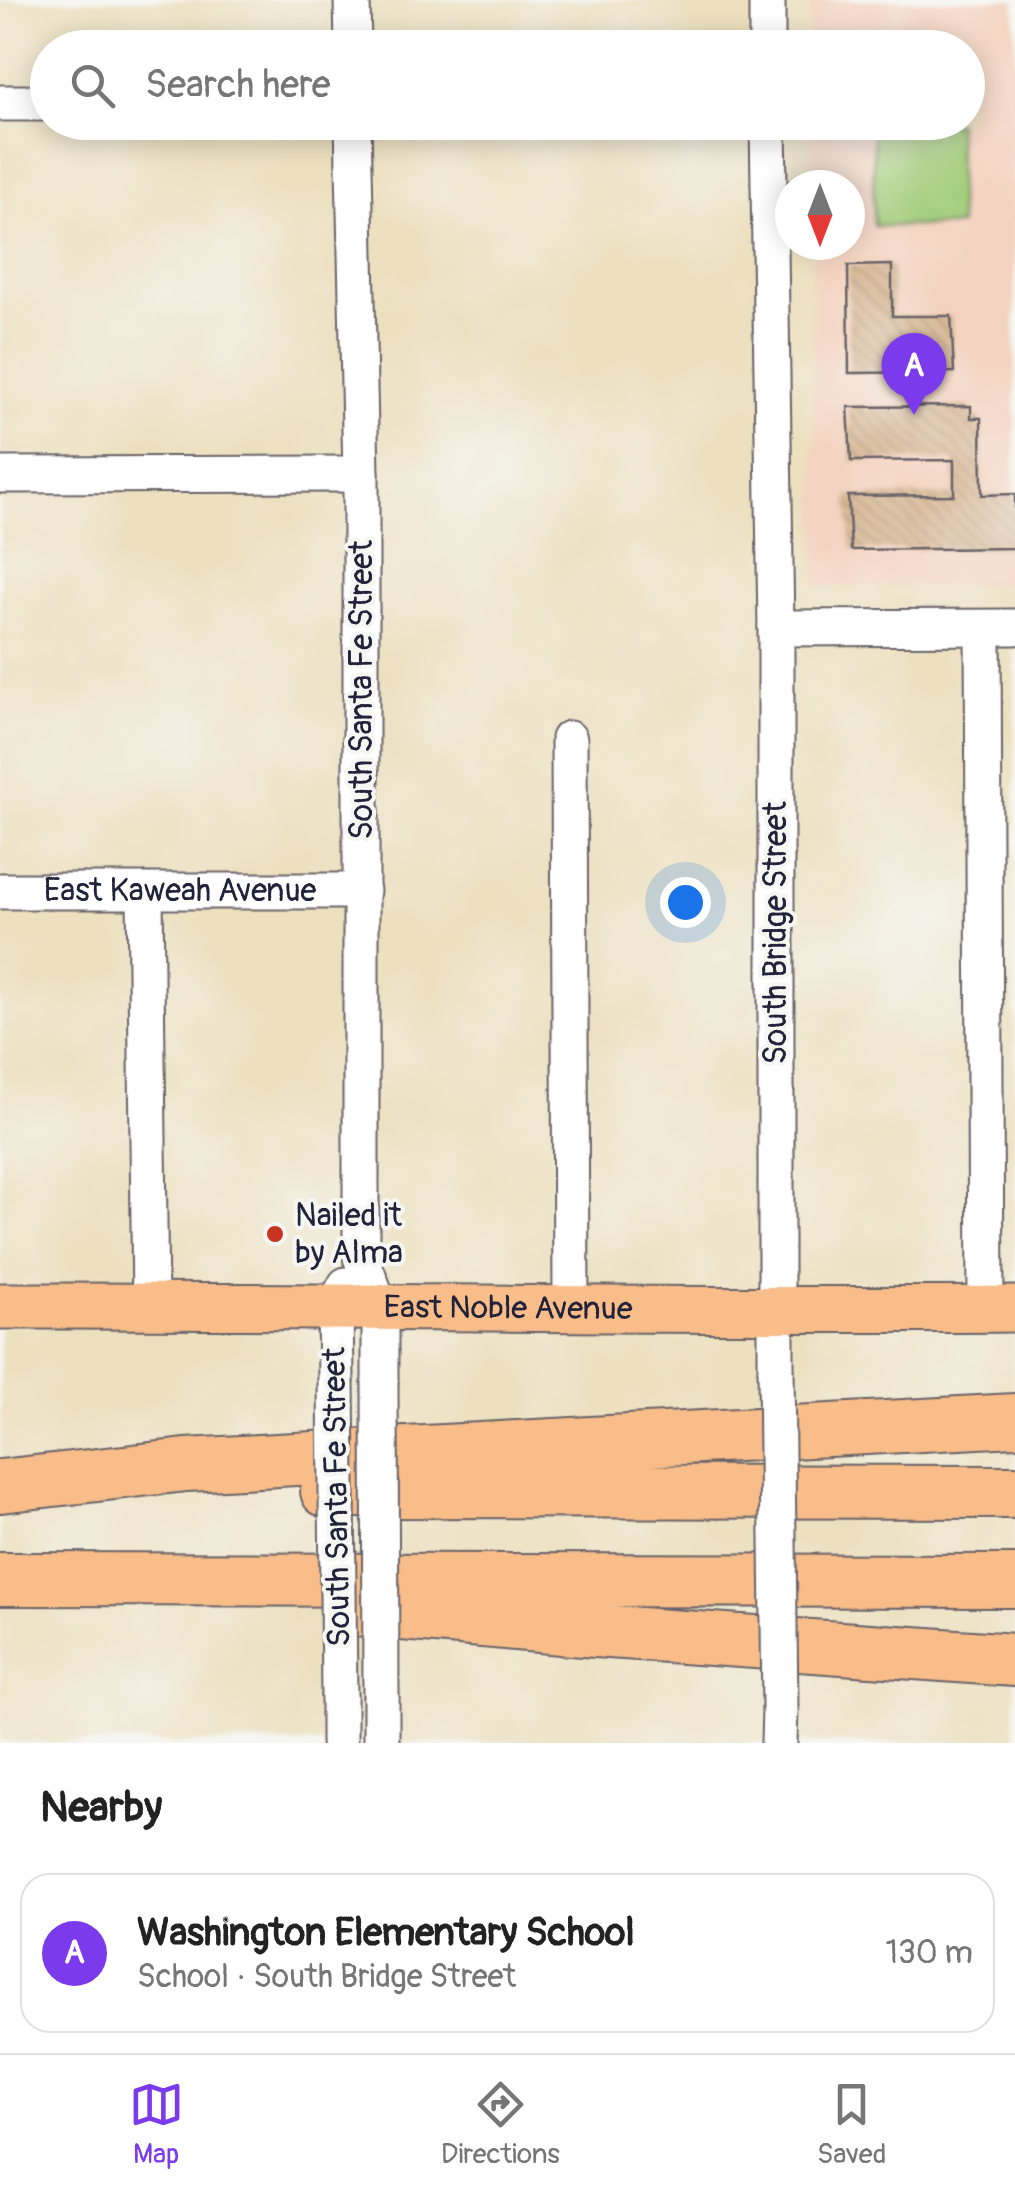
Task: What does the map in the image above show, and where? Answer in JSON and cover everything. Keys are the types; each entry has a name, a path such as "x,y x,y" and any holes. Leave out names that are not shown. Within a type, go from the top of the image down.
{"highway":[{"path":"0,1488 186,1465 1015,1420"},
{"path":"0,1488 1015,1492"},
{"path":"3,1578 1015,1581"},
{"path":"3,1578 596,1632 1015,1660"}],"main road":[{"name":"East Noble Avenue","path":"0,1306 1001,1309"}],"street":[{"path":"352,0 352,30"},
{"path":"767,0 768,30"},
{"path":"0,102 30,103"},
{"name":"South Santa Fe Street","path":"353,140 361,474 361,1258 380,1307 381,1743"},
{"name":"South Bridge Street","path":"768,140 776,628 779,1726"},
{"path":"0,475 361,474"},
{"path":"776,628 999,627 1001,1309"},
{"path":"569,739 571,1308"},
{"name":"East Kaweah Avenue","path":"0,891 362,890"},
{"path":"145,892 150,1305"},
{"name":"South Santa Fe Street","path":"339,1743 335,1305 361,1258"}],"shaded area":[{"path":"809,0 1015,0 1015,585 816,586 812,260 865,260 865,170 811,170 810,140 985,140 985,30 809,30"}],"green space":[{"path":"873,140 957,140 959,226 874,226"}],"building":[{"path":"892,265 892,316 951,316 954,372 849,373 848,266"},
{"path":"971,406 971,418 981,418 982,495 1015,494 1015,548 851,550 848,496 954,495 954,460 851,461 848,407"}],"place":[{"name":"Washington Elementary School","path":"914,415"},
{"name":"Nailed it by Alma","path":"275,1234"}]}
